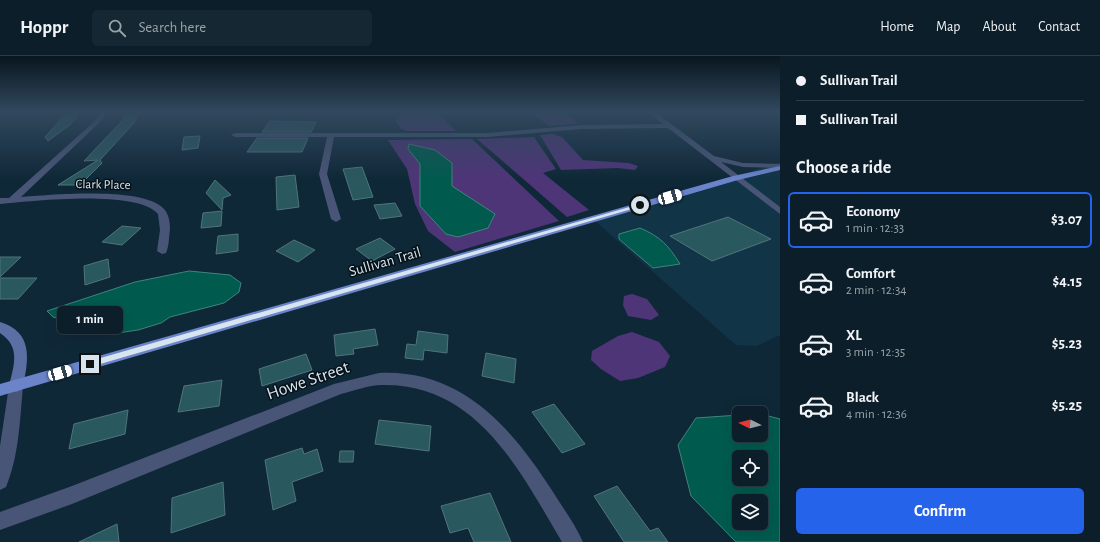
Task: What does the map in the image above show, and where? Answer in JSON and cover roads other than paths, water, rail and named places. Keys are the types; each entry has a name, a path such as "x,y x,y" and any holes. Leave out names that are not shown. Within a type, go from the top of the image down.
{"main road":[{"name":"Sullivan Trail","path":"0,390 736,178 780,167"},
{"path":"0,327 14,336 20,343 23,355 16,386"}],"street":[{"path":"12,200 85,134"},
{"path":"234,135 488,135 503,134"},
{"path":"680,134 780,211"},
{"path":"332,135 323,174 336,219"},
{"path":"708,156 743,165 780,167"},
{"name":"Clark Place","path":"0,201 112,197 144,201 161,210 164,219 162,251"},
{"name":"Howe Street","path":"0,521 72,495 339,388 383,378 416,381 432,386 467,403 485,416 500,431 521,459 573,542"},
{"path":"0,481 8,448 16,386"}]}
